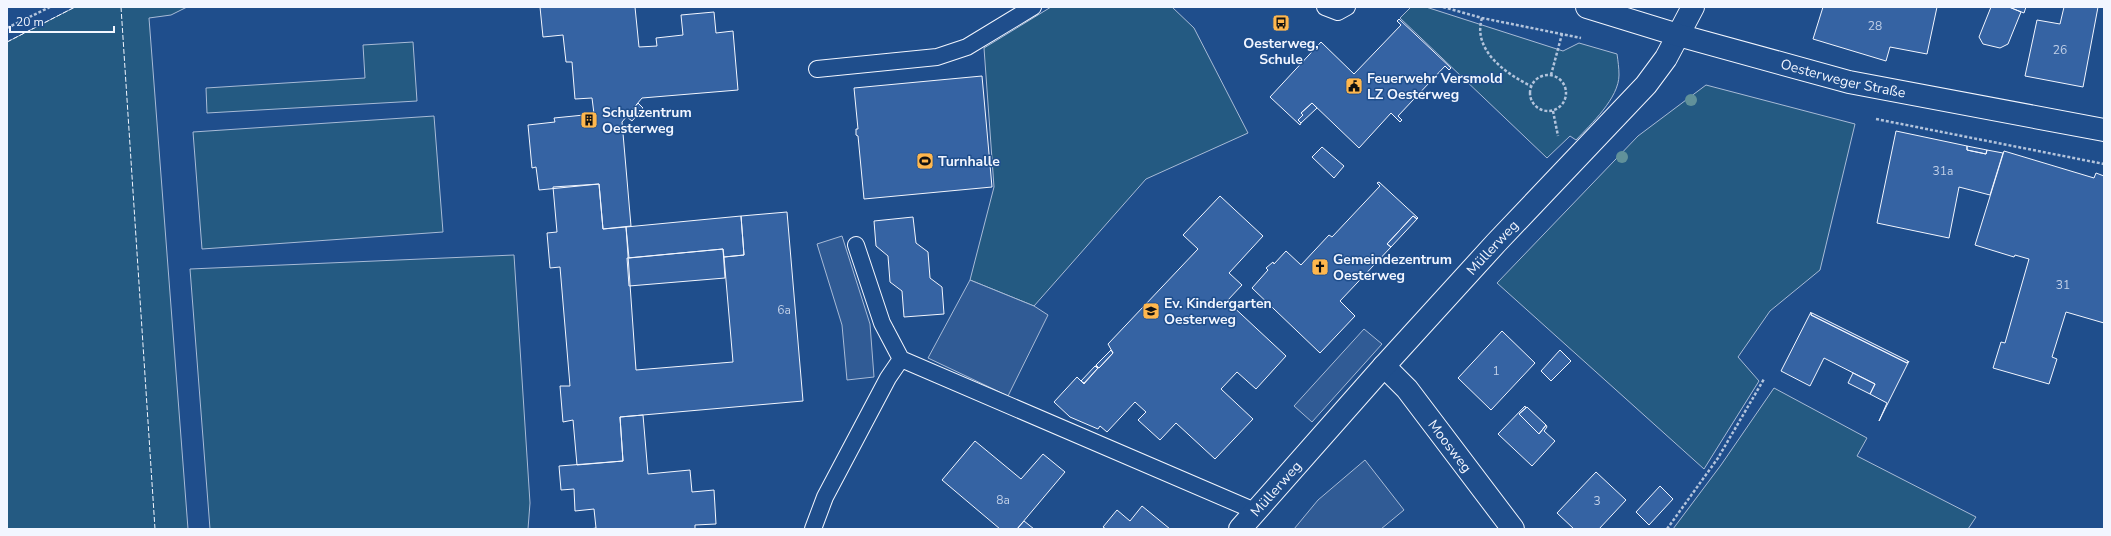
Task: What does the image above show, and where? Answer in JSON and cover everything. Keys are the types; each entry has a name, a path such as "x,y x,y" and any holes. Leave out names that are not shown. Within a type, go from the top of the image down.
{"street":[{"name":"Oesterweger Straße","path":"1587,7 1678,35 1849,82 2104,130"},
{"name":"Müllerweg","path":"1240,529 1384,366 1496,243 1646,85 1666,58 1693,7"},
{"name":"Moosweg","path":"1384,366 1407,389 1513,529"}],"lane":[{"path":"817,70 937,57 967,47 1033,7"},
{"path":"1325,7 1338,12 1347,7"},
{"path":"856,245 882,323 900,359 1255,511"},
{"path":"813,529 829,490 888,378 900,359"}],"path":[{"path":"7,28 50,7"},
{"path":"1443,7 1482,18 1562,34 1550,75"},
{"path":"1482,18 1479,27 1483,43 1489,56 1501,67 1531,86"},
{"path":"1550,75 1561,81 1567,91 1566,98 1560,107 1548,111 1537,108 1531,98 1531,86 1539,77 1550,75"},
{"path":"1667,529 1718,458 1764,379"}],"shaded area":[{"path":"75,7 187,7 171,15 149,18 188,529 7,529 7,42"},
{"path":"1051,7 1172,7 1194,28 1248,133 1146,179 1034,306 970,280 994,187 984,48"},
{"path":"1411,7 1426,7 1563,51 1579,43 1617,54 1619,67 1618,84 1603,110 1576,140 1570,136 1547,158 1400,18"},
{"path":"413,42 417,101 207,113 206,88 365,78 363,45"},
{"path":"1706,85 1855,124 1820,270 1770,311 1738,357 1759,381 1704,469 1497,283 1638,136"},
{"path":"434,116 443,232 202,249 193,132"},
{"path":"842,236 870,324 874,377 847,380 842,325 817,244"},
{"path":"514,255 530,503 528,529 210,529 190,269"},
{"path":"970,280 1034,306 1048,315 1008,396 928,358"},
{"path":"1364,329 1382,344 1312,422 1294,406"},
{"path":"1774,388 1867,438 1857,456 1976,517 1968,529 1673,529 1721,465"},
{"path":"1365,460 1404,510 1381,529 1294,529 1318,500"}],"building":[{"name":"Schulzentrum Oesterweg","path":"540,7 635,7 639,47 657,46 656,38 683,35 681,15 714,12 716,33 733,31 738,90 642,98 622,122 631,226 603,229 599,184 539,190 536,167 532,168 528,125 555,122 554,118 594,114 592,98 575,99 572,62 566,62 563,35 543,37"},
{"path":"1823,7 1937,7 1927,54 1890,47 1886,61 1813,39"},
{"path":"1991,7 2009,7 2021,12 2008,44 2000,48 1983,44 1979,37"},
{"path":"2009,7 2026,7 2024,13"},
{"path":"2064,7 2098,7 2083,87 2025,76 2037,20 2060,24"},
{"name":"Feuerwehr Versmold LZ Oesterweg","path":"1399,19 1451,68 1449,70 1445,66 1398,116 1402,120 1400,122 1391,113 1359,148 1312,103 1301,113 1303,115 1298,120 1301,123 1300,125 1270,97 1321,42 1354,74 1401,25 1397,21"},
{"name":"Turnhalle","path":"982,76 992,187 864,199 858,136 856,135 856,129 858,129 854,88"},
{"path":"638,103 643,108 632,121 627,117"},
{"path":"1312,103 1317,108 1301,123 1298,120 1303,115 1301,113"},
{"path":"1896,131 1967,146 1967,150 1986,154 1987,150 2003,153 1990,195 1959,187 1949,238 1877,223"},
{"path":"1967,146 1987,150 1986,154 1967,150"},
{"path":"1322,147 1344,166 1334,178 1312,157"},
{"path":"2004,151 2094,178 2096,173 2104,176 2104,323 2066,312 2052,357 2057,359 2049,384 1993,368 2001,342 2005,343 2029,259 2015,255 2014,257 1975,245"},
{"name":"Gemeindezentrum Oesterweg","path":"1379,182 1418,218 1417,219 1413,216 1387,244 1391,247 1340,301 1355,316 1320,353 1252,288 1268,270 1266,268 1273,262 1274,264 1286,251 1301,265 1329,235 1332,237 1380,186 1377,183"},
{"path":"599,184 603,229 626,227 636,370 733,362 724,257 744,255 741,216 787,212 803,401 620,417 623,461 577,465 573,420 563,422 560,386 570,386 560,267 550,268 547,233 557,232 553,187"},
{"path":"1220,196 1263,236 1229,273 1242,285 1227,301 1286,356 1256,389 1237,372 1221,389 1253,419 1215,459 1176,423 1160,440 1138,420 1146,412 1135,402 1107,432 1100,426 1098,429 1070,417 1054,402 1077,377 1084,384 1098,368 1095,366 1099,368 1113,353 1108,344 1198,249 1183,235"},
{"path":"741,216 744,255 724,257 723,249 629,258 626,227"},
{"path":"1413,216 1417,219 1391,247 1387,244"},
{"path":"913,217 916,243 928,252 930,278 942,287 944,314 904,317 902,291 890,282 888,256 876,246 874,221"},
{"path":"723,249 725,278 629,286 627,258"},
{"path":"1811,312 1811,315 1907,363 1909,361 1879,421 1887,403 1870,394 1875,384 1824,358 1810,386 1781,371"},
{"path":"1812,313 1908,361 1907,363 1811,315"},
{"path":"1502,331 1535,363 1491,410 1458,378"},
{"path":"1111,350 1113,353 1099,368 1096,365"},
{"path":"1560,350 1571,361 1551,381 1541,371"},
{"path":"1095,366 1098,368 1084,383 1081,381"},
{"path":"1853,373 1875,384 1870,394 1848,383"},
{"path":"1525,406 1526,408 1519,414 1539,434 1546,425 1547,427 1544,431 1555,441 1532,466 1498,434"},
{"path":"1527,407 1546,425 1539,434 1519,414"},
{"path":"643,415 648,474 690,470 692,492 714,490 716,524 695,525 695,529 590,529 596,528 594,509 575,511 574,489 561,490 559,466 623,461 620,417"},
{"path":"975,441 1021,479 1043,454 1065,472 1017,529 1000,529 942,480"},
{"path":"1596,472 1626,500 1599,529 1574,529 1557,513"},
{"path":"1660,486 1673,499 1649,525 1636,512"},
{"path":"1142,506 1170,529 1106,529 1103,527 1117,510 1130,521"},
{"path":"1024,521 1034,529 1017,529"}],"fence":[{"path":"7,42 75,7"},
{"path":"121,7 155,529"}],"place":[{"name":"Oesterweg, Schule","path":"1281,23"},
{"name":"Feuerwehr Versmold LZ Oesterweg","path":"1354,86"},
{"name":"Schulzentrum Oesterweg","path":"589,120"},
{"name":"Turnhalle","path":"925,161"},
{"name":"Gemeindezentrum Oesterweg","path":"1320,267"},
{"name":"Ev. Kindergarten Oesterweg","path":"1151,311"}]}
